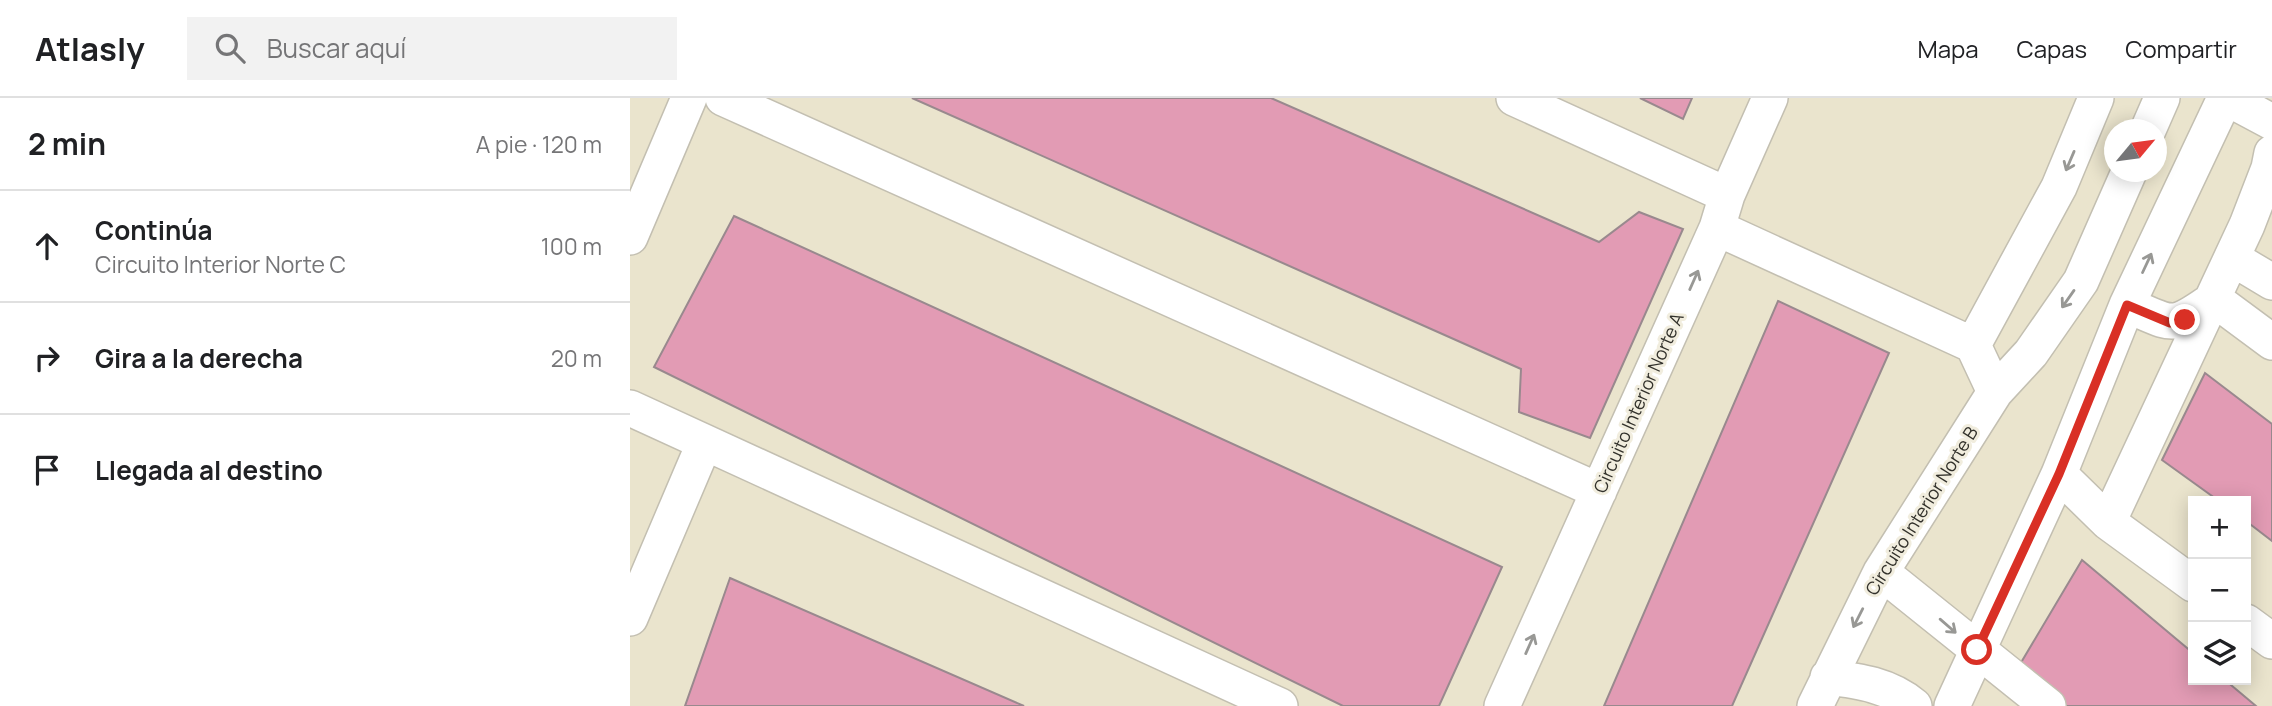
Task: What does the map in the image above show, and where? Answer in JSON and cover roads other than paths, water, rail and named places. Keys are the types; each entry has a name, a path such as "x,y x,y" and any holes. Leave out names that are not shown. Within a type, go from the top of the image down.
{"street":[{"path":"630,237 689,98"},
{"path":"723,98 1599,491"},
{"path":"1514,98 1727,195"},
{"name":"Circuito Interior Norte A","path":"1502,706 1717,228 1727,195 1770,98"},
{"path":"1973,345 2059,187 2096,98"},
{"path":"2153,119 2162,98"},
{"path":"1952,706 2059,474 2127,305 2226,98 2272,122"},
{"path":"2108,522 2232,258 2260,230 2271,164"},
{"name":"Circuito Interior Norte B","path":"1821,692 1881,572 1995,392 2031,353 2081,281 2125,182"},
{"path":"1717,228 1973,345 1995,392"},
{"path":"2232,258 2272,282"},
{"path":"2127,305 2170,323 2185,320 2214,299"},
{"path":"2214,299 2272,342"},
{"path":"630,408 1280,706"},
{"path":"630,618 704,444"},
{"path":"2059,474 2108,522 2188,580"},
{"path":"1881,572 2048,706"},
{"path":"2251,626 2272,641"},
{"path":"1821,692 1868,682 1914,706"}]}
